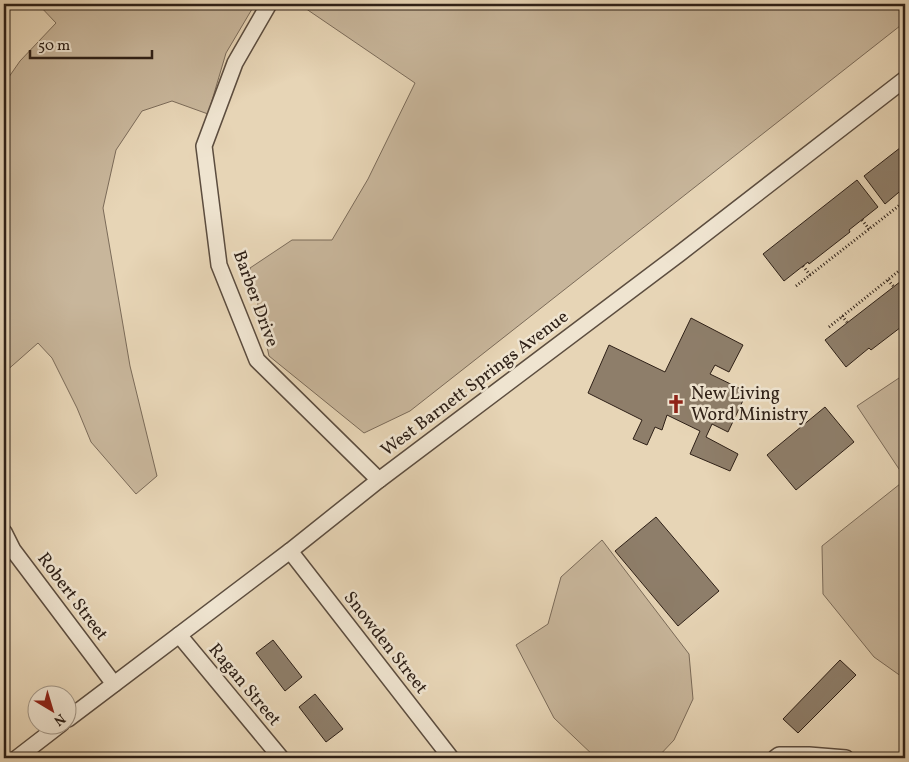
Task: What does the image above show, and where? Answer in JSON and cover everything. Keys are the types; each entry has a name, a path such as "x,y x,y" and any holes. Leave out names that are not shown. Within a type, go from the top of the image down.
{"street":[{"name":"Barber Drive","path":"269,4 236,63 204,146 219,265 257,360 379,480"},
{"name":"West Barnett Springs Avenue","path":"78,711 290,551 379,480 671,260 905,79"},
{"name":"Robert Street","path":"4,532 13,550 114,684"},
{"name":"Snowden Street","path":"290,551 451,758"},
{"name":"Ragan Street","path":"179,635 281,758"},
{"path":"17,758 48,734"},
{"path":"775,758 779,755 846,758"}],"path":[{"path":"796,286 905,201"},
{"path":"862,220 869,229"},
{"path":"803,266 810,275"},
{"path":"828,327 905,266"},
{"path":"888,280 894,287"},
{"path":"842,316 847,322"}],"shaded area":[{"path":"38,4 255,4 226,53 208,114 172,101 142,111 116,150 103,208 130,366 157,476 136,494 91,442 77,408 52,358 38,343 4,373 4,84 20,61 56,23"},
{"path":"299,4 905,4 905,22 410,411 364,433 269,356 250,268 292,240 332,240 368,179 415,83"},
{"path":"905,374 905,478 857,406"},
{"path":"905,480 905,679 874,657 823,594 822,546"},
{"path":"602,540 689,654 693,699 674,740 657,758 596,758 554,718 516,645 548,624 561,577"}],"building":[{"path":"905,144 905,187 885,204 864,176"},
{"path":"857,180 878,207 849,230 850,232 784,281 763,254"},
{"path":"905,278 905,324 871,350 869,348 846,367 825,340"},
{"name":"New Living Word Ministry","path":"691,318 743,345 729,372 715,365 710,374 747,392 728,432 712,424 706,437 738,454 730,471 690,454 700,431 667,415 662,430 655,427 647,445 633,439 642,420 588,393 609,345 665,372"},
{"path":"825,407 854,442 796,490 767,455"},
{"path":"656,517 719,591 678,626 615,551"},
{"path":"273,640 302,677 285,691 256,653"},
{"path":"840,660 856,675 798,733 783,719"},
{"path":"315,694 343,729 326,742 299,707"},
{"path":"363,752 368,758 356,758"},
{"path":"384,753 388,758 377,758"}],"place":[{"name":"New Living Word Ministry","path":"676,404"}]}
